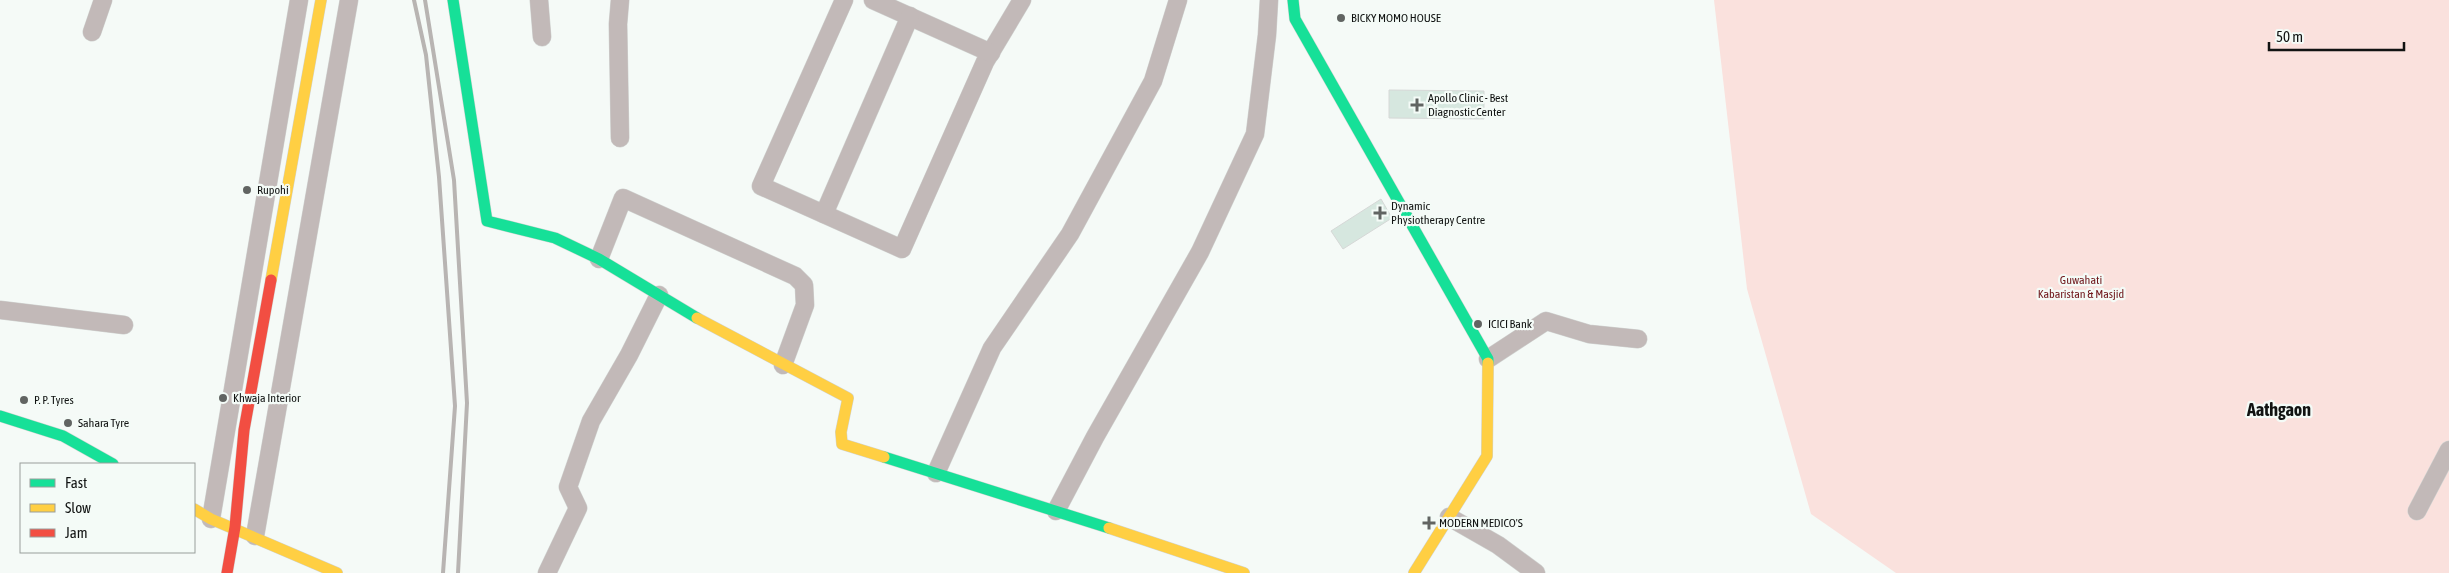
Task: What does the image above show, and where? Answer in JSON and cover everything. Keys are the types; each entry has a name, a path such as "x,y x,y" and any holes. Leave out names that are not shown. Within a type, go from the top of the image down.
{"street":[{"path":"92,32 103,0"},
{"path":"212,519 299,0"},
{"path":"227,573 235,527 244,430 320,0"},
{"path":"255,536 349,0"},
{"path":"453,0 487,221 555,238 599,259 718,331 848,398 841,432 842,444 1056,511 1244,573"},
{"path":"539,0 542,37"},
{"path":"620,0 618,24 620,138"},
{"path":"844,0 761,186 902,249 991,53 1022,0"},
{"path":"873,0 991,53"},
{"path":"936,473 992,348 1070,234 1153,81 1178,0"},
{"path":"1056,511 1095,437 1200,252 1255,134 1267,35 1269,0"},
{"path":"1293,0 1295,19 1488,359 1487,456 1414,573"},
{"path":"824,214 910,16"},
{"path":"599,259 623,198 795,276 804,285 805,305 783,365"},
{"path":"547,573 578,508 568,488 591,421 629,355 659,295"},
{"path":"0,310 124,325"},
{"path":"1488,359 1546,321 1589,334 1638,339"},
{"path":"0,416 63,436 111,463"},
{"path":"2417,511 2449,450"},
{"path":"195,510 212,519 235,527 337,573"},
{"path":"1448,518 1498,545 1536,573"}],"green space":[{"name":"Guwahati Kabaristan & Masjid","path":"1714,0 2449,0 2449,573 1896,573 1811,514 1747,289"}],"building":[{"path":"1389,90 1484,91 1484,119 1389,118"},
{"path":"1381,199 1392,218 1343,249 1331,231"}],"railway":[{"path":"414,0 426,55 439,177 455,406 443,573"},
{"path":"425,0 454,180 467,403 458,573"}],"traffic: fast":[{"path":"453,0 487,221 555,238 599,259 697,318"},
{"path":"1293,0 1295,19 1488,359 1488,363"},
{"path":"0,416 63,436 111,463"},
{"path":"884,457 1109,528"}],"traffic: slow":[{"path":"271,280 321,0"},
{"path":"697,318 848,398 841,432 842,444 884,457"},
{"path":"1414,573 1487,456 1488,363"},
{"path":"195,510 211,519 337,573"},
{"path":"1109,528 1244,573"}],"traffic: jam":[{"path":"227,573 235,527 244,430 271,280"}],"place":[{"name":"BICKY MOMO HOUSE","path":"1341,18"},
{"name":"Apollo Clinic - Best Diagnostic Center","path":"1417,105"},
{"name":"Rupohi","path":"247,190"},
{"name":"Dynamic Physiotherapy Centre","path":"1380,213"},
{"name":"ICICI Bank","path":"1478,324"},
{"name":"Khwaja Interior","path":"223,398"},
{"name":"P. P. Tyres","path":"24,400"},
{"name":"Sahara Tyre","path":"68,423"},
{"name":"MODERN MEDICO'S","path":"1429,523"}],"district":[{"name":"Aathgaon","path":"2279,409"}]}
